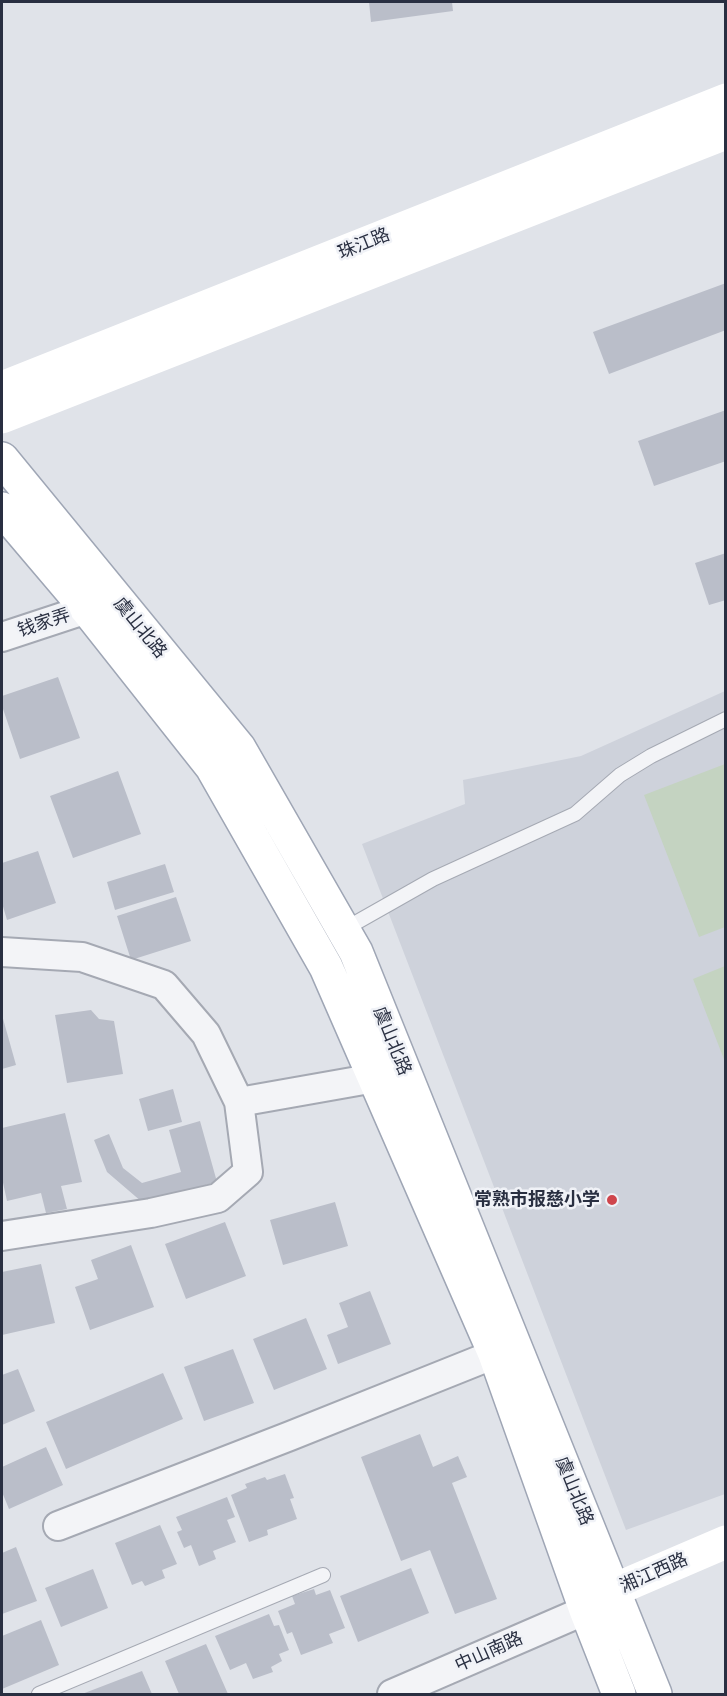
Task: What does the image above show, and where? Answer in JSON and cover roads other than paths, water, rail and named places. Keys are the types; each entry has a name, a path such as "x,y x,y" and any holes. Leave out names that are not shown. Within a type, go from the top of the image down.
{"main road":[{"name":"珠江路","path":"2,387 726,100"},
{"name":"珠江路","path":"2,417 726,133"},
{"name":"虞山北路","path":"2,459 239,748 356,952 655,1695"},
{"name":"虞山北路","path":"2,509 87,609 212,767 326,967 495,1354 586,1610 619,1695"},
{"name":"湘江西路","path":"586,1610 614,1590 726,1542"}],"street":[{"name":"钱家弄","path":"2,637 87,609"},
{"path":"2,952 82,957 164,985 206,1034 239,1102 248,1172 218,1198 151,1213 2,1236"},
{"path":"239,1102 375,1078"},
{"path":"58,1526 495,1354"},
{"name":"中山南路","path":"392,1695 586,1610"}],"lane":[{"path":"343,930 433,879 575,814 620,775 651,756 726,719"},
{"path":"39,1695 323,1575"}],"place":[{"name":"常熟市报慈小学","path":"612,1200"}]}
